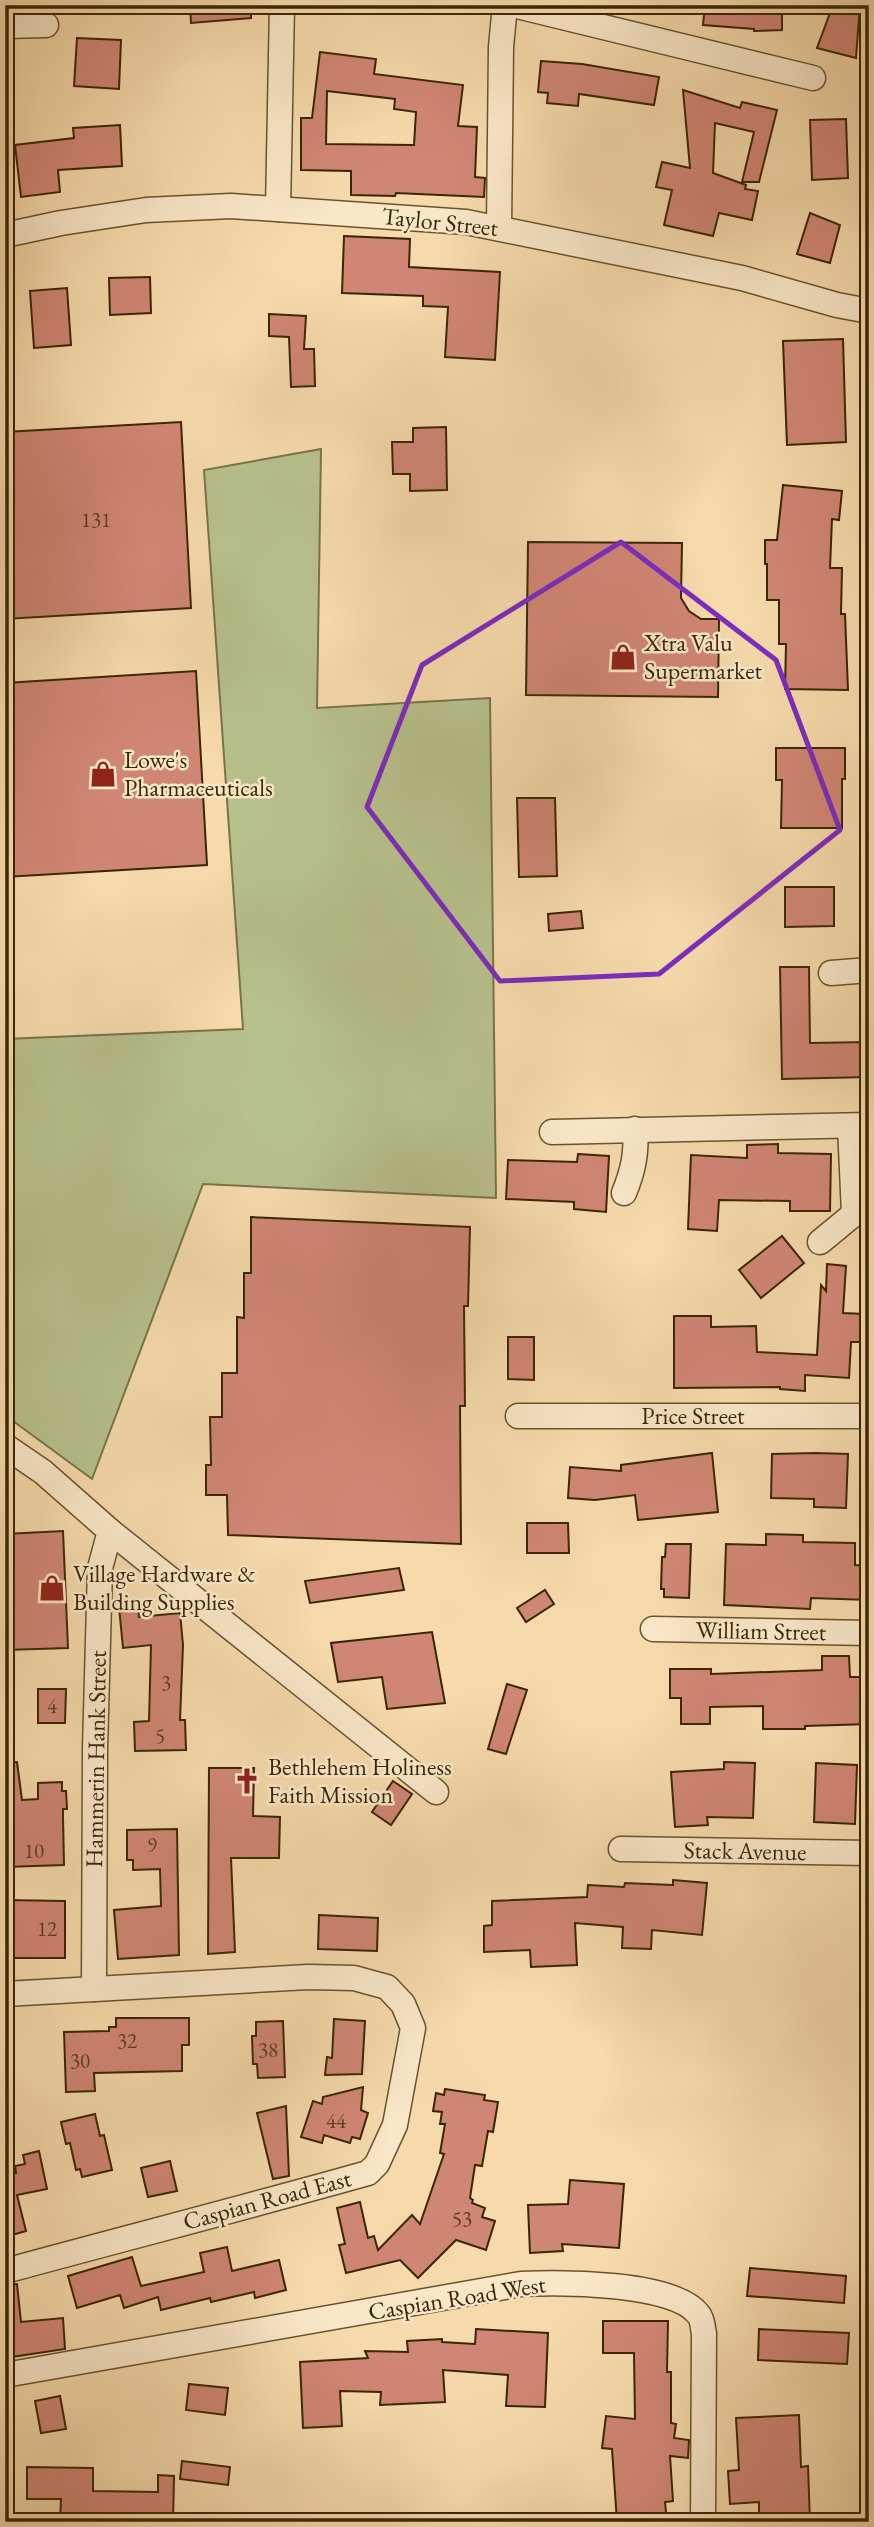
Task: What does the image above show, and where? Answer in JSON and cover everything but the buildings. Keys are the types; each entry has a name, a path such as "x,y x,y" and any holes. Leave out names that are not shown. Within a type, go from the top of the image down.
{"street":[{"path":"278,209 282,5"},
{"path":"499,227 501,47 505,5"},
{"path":"513,5 813,78"},
{"path":"5,26 46,24"},
{"name":"Taylor Street","path":"5,235 146,210 231,206 466,222 743,278 837,305 869,311"},
{"path":"831,973 869,970"},
{"path":"552,1132 860,1126 861,1219 820,1242"},
{"path":"624,1193 634,1169 637,1149 635,1129"},
{"name":"Price Street","path":"518,1416 869,1416"},
{"path":"5,1446 43,1472 110,1531 436,1793"},
{"name":"Hammerin Hank Street","path":"93,1989 100,1568 110,1531"},
{"name":"William Street","path":"653,1629 869,1633"},
{"name":"Stack Avenue","path":"621,1849 869,1853"},
{"name":"Caspian Road East","path":"5,1994 308,1977 354,1978 387,1987 403,2004 413,2028 395,2125 377,2164 368,2173 214,2217 169,2226 5,2271"},
{"name":"Caspian Road West","path":"5,2375 521,2284 558,2282 647,2290 680,2300 699,2314 704,2334 703,2522"}],"highlighted area":[{"path":"621,542 776,660 840,830 659,974 500,981 367,807 422,665"}],"green space":[{"path":"321,449 317,708 490,698 496,1198 203,1184 92,1479 5,1415 5,1039 243,1029 204,470"}],"place":[{"name":"Xtra Valu Supermarket","path":"623,657"},
{"name":"Lowe's Pharmaceuticals","path":"103,774"},
{"name":"Village Hardware & Building Supplies","path":"52,1588"},
{"name":"Bethlehem Holiness Faith Mission","path":"247,1781"}]}
